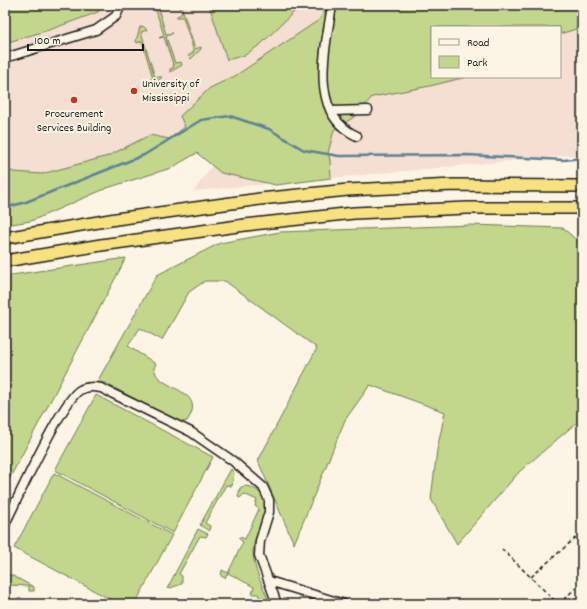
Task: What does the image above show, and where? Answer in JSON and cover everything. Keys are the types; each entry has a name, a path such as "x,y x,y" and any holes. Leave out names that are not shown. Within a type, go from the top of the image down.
{"highway":[{"path":"5,238 116,219 348,190 454,185 582,186"},
{"path":"5,261 184,233 354,213 467,208 582,208"}],"street":[{"path":"5,58 96,30 116,16 121,5"},
{"path":"332,5 322,75 324,90 331,111 344,130 357,136"},
{"path":"331,111 368,110"},
{"path":"5,524 47,440 74,396 80,390 86,388 101,388 191,432 232,460 263,487 269,500 269,512 260,540 259,556 270,581 277,604"},
{"path":"270,581 344,604"}],"path":[{"path":"531,577 582,532"},
{"path":"502,548 558,604 582,582"}],"shaded area":[{"path":"5,5 582,5 582,154 194,191 240,126 5,203"}],"green space":[{"path":"5,5 102,5 98,12 52,29 5,43"},
{"path":"154,5 157,5 166,34 173,33 166,37 175,63 181,62 182,65 170,72 170,69 174,67 164,37 159,38 164,35"},
{"path":"179,5 181,5 195,49 201,47 201,49 191,59 188,56 194,52 183,17 176,17 182,13"},
{"path":"209,5 301,5 261,44 245,55 227,60"},
{"path":"329,5 362,5 364,7 369,5 582,5 582,27 561,34 561,26 431,26 431,78 462,78 430,86 372,97 357,115 334,130 328,153 331,178 276,185 221,173 197,153 171,168 107,188 31,221 5,225 5,167 13,172 42,174 108,156 150,135 169,139 185,127 180,116 210,88 235,76 319,20"},
{"path":"143,26 147,30 141,32 155,77 162,77 152,87 149,86 148,82 153,78 142,41 137,43 136,41 140,27"},
{"path":"471,225 563,228 582,245 582,331 580,337 582,341 582,418 519,472 457,544 431,499 437,450 445,412 370,385 345,420 294,544 258,461 317,348 225,281 205,281 189,292 162,340 140,328 128,346 156,364 154,368 158,377 190,399 192,412 187,421 180,423 105,383 97,382 157,275 220,243 280,232"},
{"path":"126,258 5,487 5,276"},
{"path":"96,395 213,457 173,533 55,470"},
{"path":"231,469 234,473 232,486 226,485 205,523 210,526 209,531 200,525"},
{"path":"54,473 172,535 135,604 119,604 14,548"},
{"path":"248,486 258,491 264,498 266,505 263,520 254,544 253,558 270,604 263,604 258,594 252,594 254,587 228,573 243,542 238,538 240,537 245,539 259,509 255,506 257,500 244,494 240,498 238,497 240,488"},
{"path":"198,529 208,534 206,537 200,536 179,574 182,576 182,584 167,589"},
{"path":"222,570 228,573 225,578 221,576"},
{"path":"9,575 34,587 34,591 29,591 29,586 8,585 5,591 5,583"}],"waterway":[{"path":"5,208 26,202 144,155 201,120 230,116 269,129 304,150 339,156 467,155 564,160 582,158"}],"place":[{"name":"University of Mississippi","path":"134,91"},
{"name":"Procurement Services Building","path":"74,100"}]}
